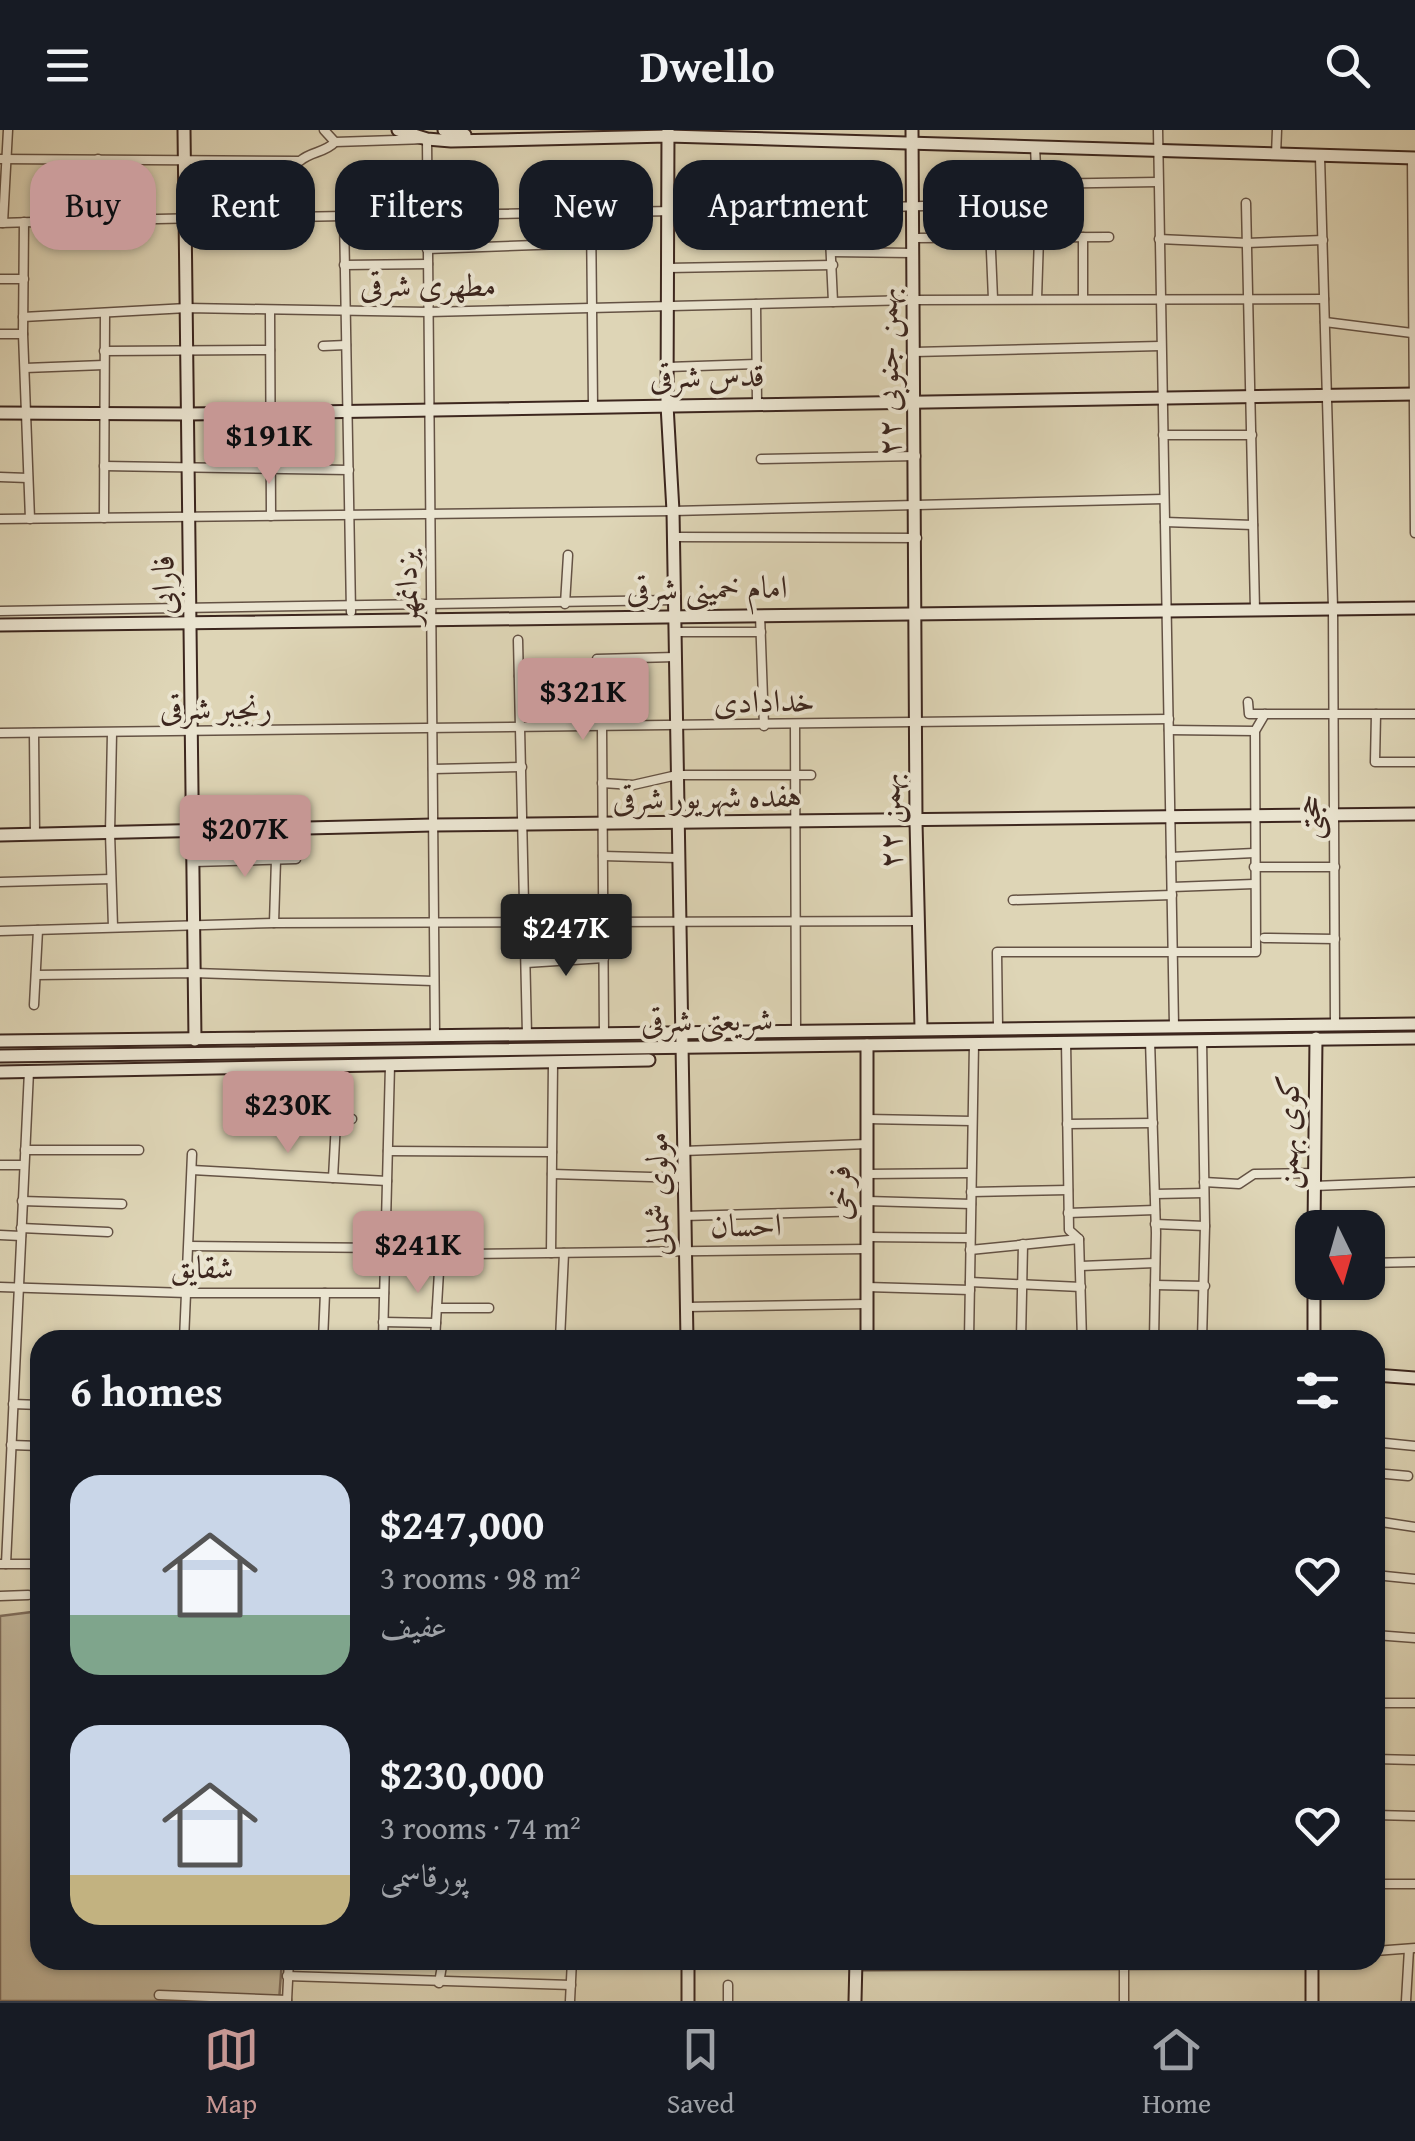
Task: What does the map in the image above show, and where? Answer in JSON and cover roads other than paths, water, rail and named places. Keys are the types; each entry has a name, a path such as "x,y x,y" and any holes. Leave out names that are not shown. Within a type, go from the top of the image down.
{"street":[{"name":"فارابی","path":"184,130 185,159"},
{"path":"324,130 335,142"},
{"path":"398,130 427,139"},
{"path":"444,130 479,139"},
{"path":"1035,160 1036,130"},
{"path":"1158,130 1174,1026"},
{"path":"1276,155 1277,130"},
{"path":"0,132 8,131 2,223 176,217"},
{"path":"4,159 300,161 308,154 328,150 335,142 668,133 912,137 1157,153 1414,158 1415,533"},
{"name":"مولوی شمالی","path":"668,133 668,404 674,511 687,1330"},
{"name":"۲۲ بهمن جنوبی","path":"912,137 917,612"},
{"name":"یزدانمهر","path":"427,139 427,160"},
{"name":"حجتی","path":"1320,158 1333,608 1334,1025"},
{"path":"1084,183 1158,182"},
{"path":"1246,203 1255,610"},
{"path":"653,214 923,207"},
{"path":"24,222 23,334 30,519"},
{"path":"1084,237 1109,237"},
{"path":"912,238 923,238"},
{"path":"1158,239 1247,243 1324,240"},
{"name":"فارابی","path":"186,250 194,1040"},
{"path":"344,250 351,614"},
{"name":"یزدانمهر","path":"428,250 435,1037"},
{"path":"591,250 593,406"},
{"path":"991,250 993,299"},
{"path":"1037,299 1039,250"},
{"path":"1083,250 1084,299"},
{"path":"833,302 832,252 912,253"},
{"path":"344,265 428,264"},
{"path":"668,268 833,265"},
{"path":"0,278 24,278"},
{"name":"مطهری شرقی","path":"24,317 187,308 428,312 913,300 1324,299"},
{"path":"756,304 757,403"},
{"path":"270,310 271,516"},
{"path":"104,518 105,312"},
{"path":"1325,322 1412,333"},
{"path":"0,334 23,334"},
{"path":"323,346 346,345"},
{"path":"914,352 1160,346"},
{"path":"104,352 270,350"},
{"path":"24,368 104,364"},
{"path":"668,367 756,364"},
{"name":"قدس شرقی","path":"0,413 189,414 1414,394"},
{"path":"1163,435 1252,435"},
{"path":"761,459 916,456"},
{"path":"104,466 349,470"},
{"path":"0,477 28,478"},
{"path":"0,519 674,511 1164,499"},
{"path":"1165,522 1254,525"},
{"path":"674,536 916,538"},
{"path":"564,618 568,554"},
{"path":"431,613 674,600"},
{"name":"امام خمینی شرقی","path":"0,625 191,616 431,613 564,618 1415,608"},
{"path":"0,612 191,616"},
{"name":"۲۲ بهمن","path":"917,612 916,822 921,1028"},
{"path":"760,615 764,726"},
{"path":"674,632 761,632"},
{"path":"518,640 527,1036"},
{"path":"604,1035 602,728 597,660 675,657"},
{"path":"519,676 598,676"},
{"path":"1248,702 1249,714 1415,714"},
{"path":"998,1028 998,952 1256,952 1255,731 1265,714"},
{"path":"1376,714 1375,762 1415,762"},
{"name":"خدادادی","path":"433,730 1169,719"},
{"path":"794,725 796,1031"},
{"name":"رنجبر شرقی","path":"0,733 433,730"},
{"path":"1169,730 1255,731"},
{"path":"34,733 35,834"},
{"path":"112,733 113,927"},
{"path":"433,769 522,767"},
{"path":"602,783 633,785 677,776 811,775"},
{"name":"هفده شهریور شرقی","path":"0,835 433,825 1415,814"},
{"path":"274,923 277,828"},
{"path":"1171,857 1254,853"},
{"path":"603,856 678,858"},
{"path":"193,862 296,859"},
{"path":"1254,867 1335,867"},
{"path":"0,882 111,880"},
{"path":"1013,900 1254,884"},
{"path":"0,931 274,923 919,920"},
{"path":"34,1005 38,930"},
{"path":"1264,938 1335,939"},
{"path":"526,962 604,958"},
{"path":"36,975 194,973 433,980"},
{"name":"شریعتی شرقی","path":"0,1041 1415,1024"},
{"path":"748,1047 745,1040 749,1032"},
{"path":"629,1034 630,1048"},
{"name":"کوی بهمن","path":"1314,1210 1316,1038"},
{"name":"شریعتی شرقی","path":"0,1056 553,1062 630,1048 647,1054 682,1048 1415,1038"},
{"path":"1202,1039 1202,1330"},
{"path":"1150,1040 1156,1224 1154,1330"},
{"path":"1066,1041 1068,1213 1069,1230 1079,1239 1082,1330"},
{"path":"969,1330 974,1043"},
{"name":"فرخی","path":"867,1330 868,1045"},
{"path":"591,1055 666,1056 682,1074"},
{"name":"شریعتی شرقی","path":"0,1072 338,1066 390,1058 591,1055"},
{"path":"384,1330 390,1058"},
{"path":"551,1253 553,1062"},
{"path":"332,1178 338,1066"},
{"path":"29,1071 3,1564 30,1564"},
{"path":"336,1118 352,1119"},
{"path":"867,1119 972,1120"},
{"path":"1067,1124 1153,1123"},
{"path":"683,1151 867,1144"},
{"path":"25,1150 140,1150"},
{"path":"388,1151 552,1152"},
{"path":"184,1330 192,1154"},
{"path":"0,1165 24,1165"},
{"path":"192,1170 387,1181"},
{"path":"867,1174 972,1173"},
{"path":"552,1174 684,1178"},
{"path":"1204,1182 1238,1184 1254,1174 1314,1180 1415,1182"},
{"path":"971,1192 1068,1190"},
{"path":"1155,1194 1204,1193"},
{"path":"22,1201 122,1204"},
{"path":"684,1216 971,1204"},
{"path":"1068,1213 1155,1210"},
{"path":"1156,1224 1205,1226"},
{"path":"0,1235 108,1232"},
{"name":"احسان","path":"190,1246 440,1254 551,1253 970,1238"},
{"path":"970,1250 1079,1239"},
{"path":"1021,1330 1024,1244"},
{"path":"560,1330 564,1252"},
{"path":"436,1330 440,1254"},
{"path":"1385,1262 1415,1262"},
{"path":"1081,1266 1155,1263"},
{"path":"868,1288 1022,1284 1081,1287"},
{"path":"1155,1285 1204,1286"},
{"name":"شقایق","path":"0,1287 384,1293"},
{"path":"323,1330 325,1293"},
{"path":"1314,1300 1314,1330"},
{"path":"686,1308 867,1304"},
{"path":"436,1308 489,1308"},
{"path":"1192,1316 1203,1317"},
{"path":"384,1322 436,1324"},
{"path":"1385,1376 1415,1378"},
{"path":"13,1404 30,1405"},
{"path":"0,1421 12,1422"},
{"path":"1385,1443 1415,1446"},
{"path":"10,1445 30,1446"},
{"path":"1385,1475 1408,1476"},
{"path":"1385,1522 1415,1526"},
{"path":"1385,1577 1415,1580"},
{"path":"0,1596 28,1596"},
{"path":"1385,1636 1415,1638"},
{"path":"1385,1703 1415,1703"},
{"path":"1385,1759 1415,1760"},
{"path":"1385,1815 1415,1816"},
{"path":"1385,1884 1415,1884"},
{"path":"1385,1949 1412,1948 1406,2001"},
{"path":"160,1995 287,2001 288,1970"},
{"path":"439,1983 441,1970"},
{"path":"570,2001 572,1970"},
{"path":"688,1970 688,2001"},
{"path":"856,1970 856,2001"},
{"path":"1124,1970 1124,2001"},
{"path":"1312,2001 1314,1970"},
{"path":"287,1976 571,1985"},
{"path":"728,1986 728,2001"}]}
